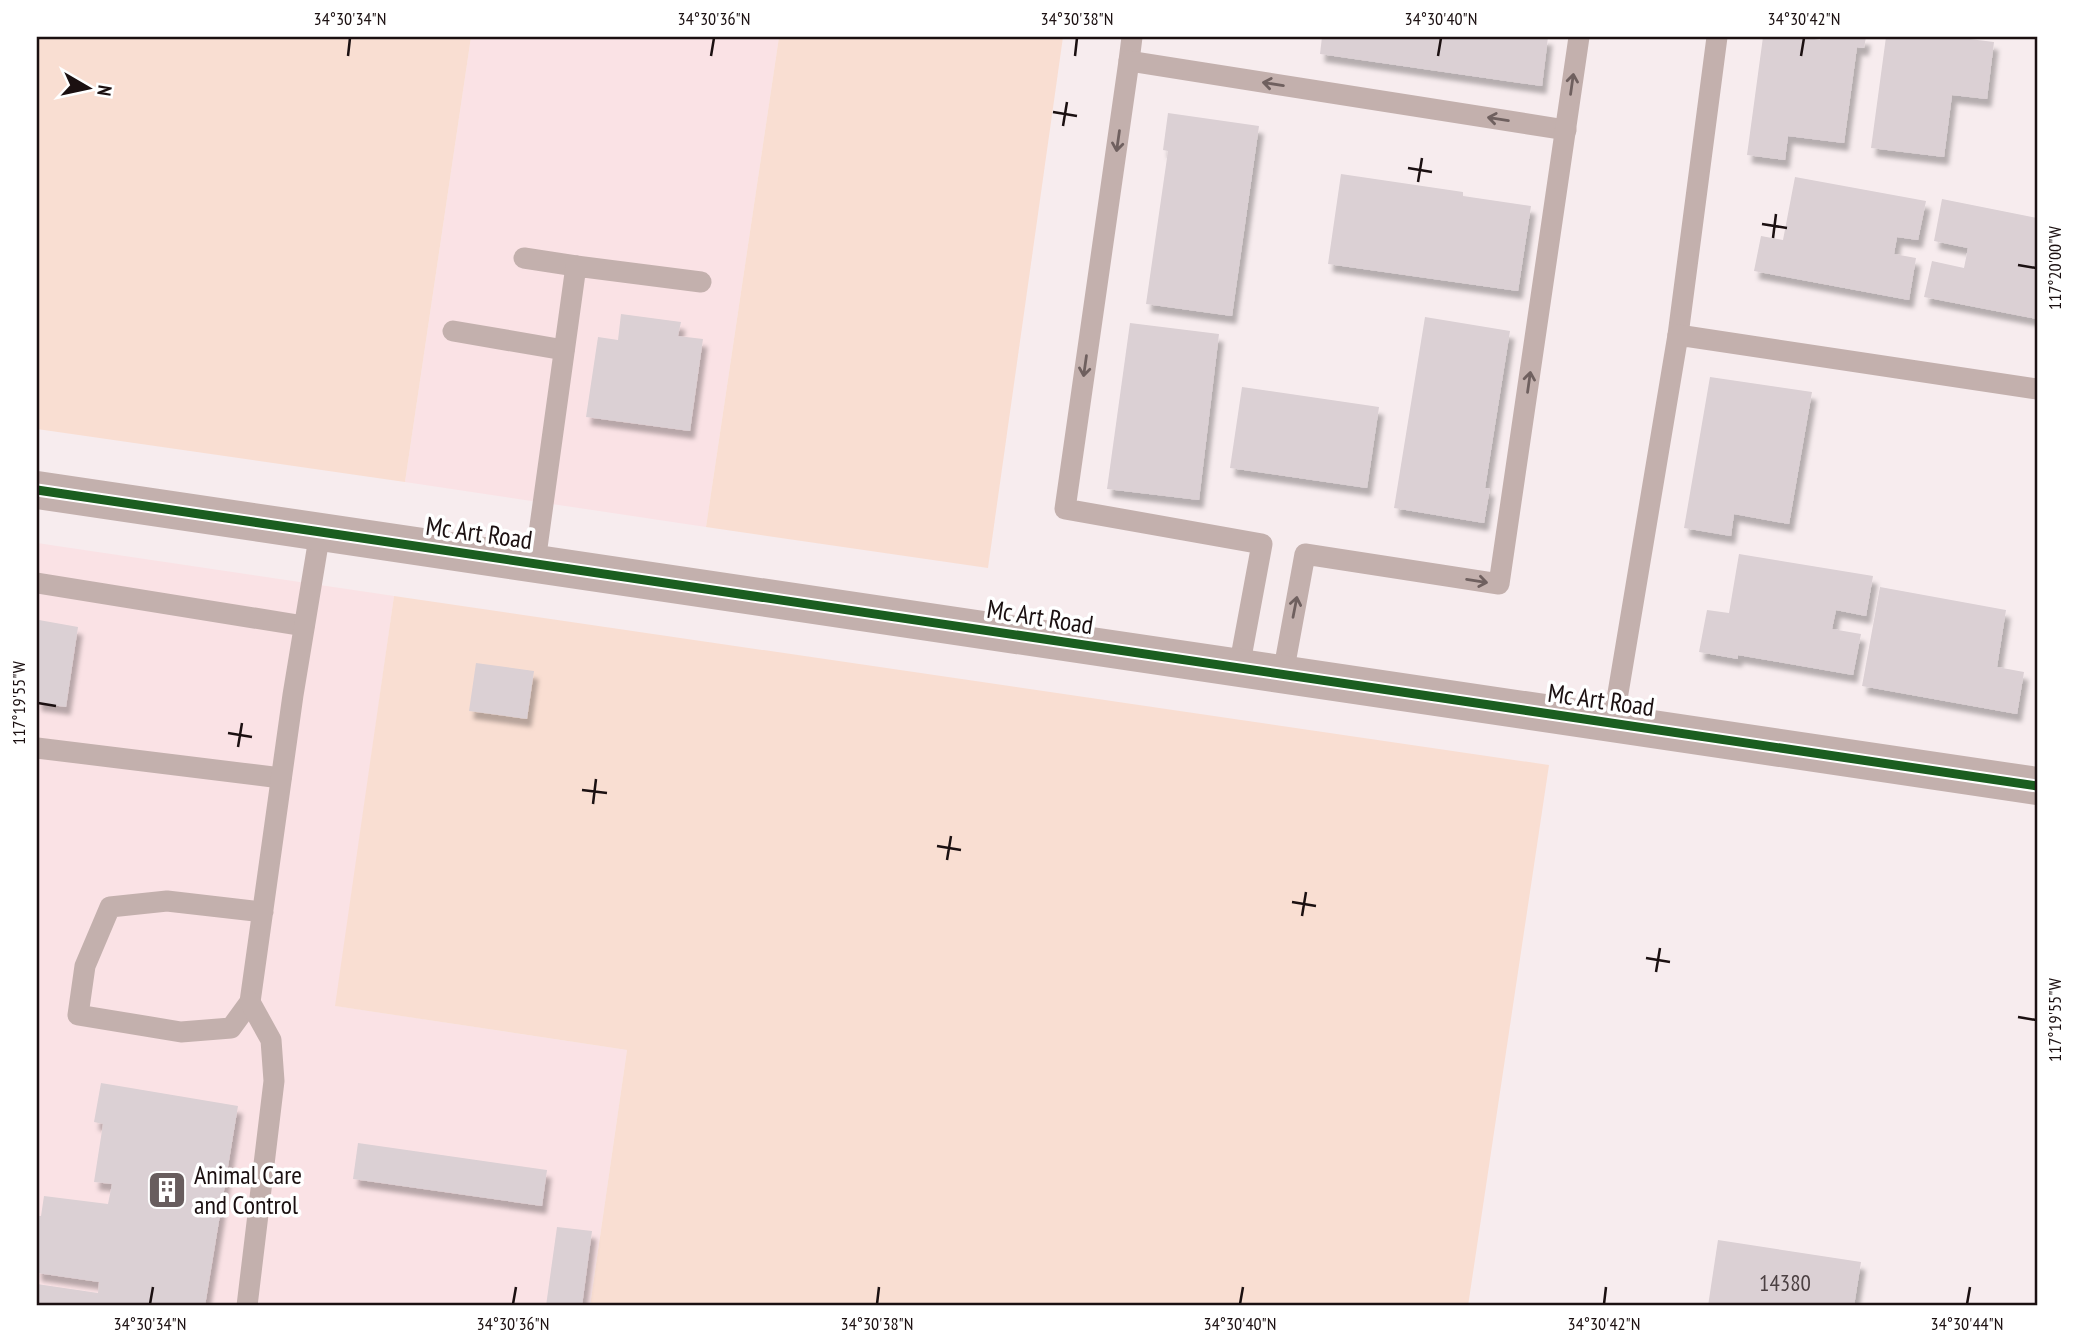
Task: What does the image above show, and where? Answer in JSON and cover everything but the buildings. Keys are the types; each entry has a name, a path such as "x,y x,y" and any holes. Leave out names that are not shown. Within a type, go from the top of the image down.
{"street":[{"name":"Mc Art Road","path":"37,491 535,562 2037,786"}],"lane":[{"path":"1132,37 1065,509 1262,544 1239,668"},
{"path":"1283,674 1305,554 1499,584 1579,37"},
{"path":"1613,723 1678,335 1717,37"},
{"path":"1129,61 1566,130"},
{"path":"524,258 701,282"},
{"path":"535,562 576,266"},
{"path":"453,331 564,350"},
{"path":"1678,335 2037,389"},
{"path":"263,912 167,901 110,907 85,965 78,1015 181,1032 231,1028 250,1002 263,912 281,778 320,532"},
{"path":"37,583 304,625"},
{"path":"37,748 281,778"},
{"path":"247,1306 274,1081 271,1040 250,1002"}],"shaded area":[{"path":"37,37 471,37 405,482 37,429"},
{"path":"471,37 779,37 706,527 405,482"},
{"path":"779,37 1063,37 988,568 706,527"},
{"path":"37,543 394,596 336,1006 627,1050 590,1306 37,1306"},
{"path":"394,596 1549,765 1468,1306 590,1306 627,1050 335,1006"}],"cycle path":[{"path":"37,490 2037,786"}],"place":[{"name":"Animal Care and Control","path":"167,1190"}]}
